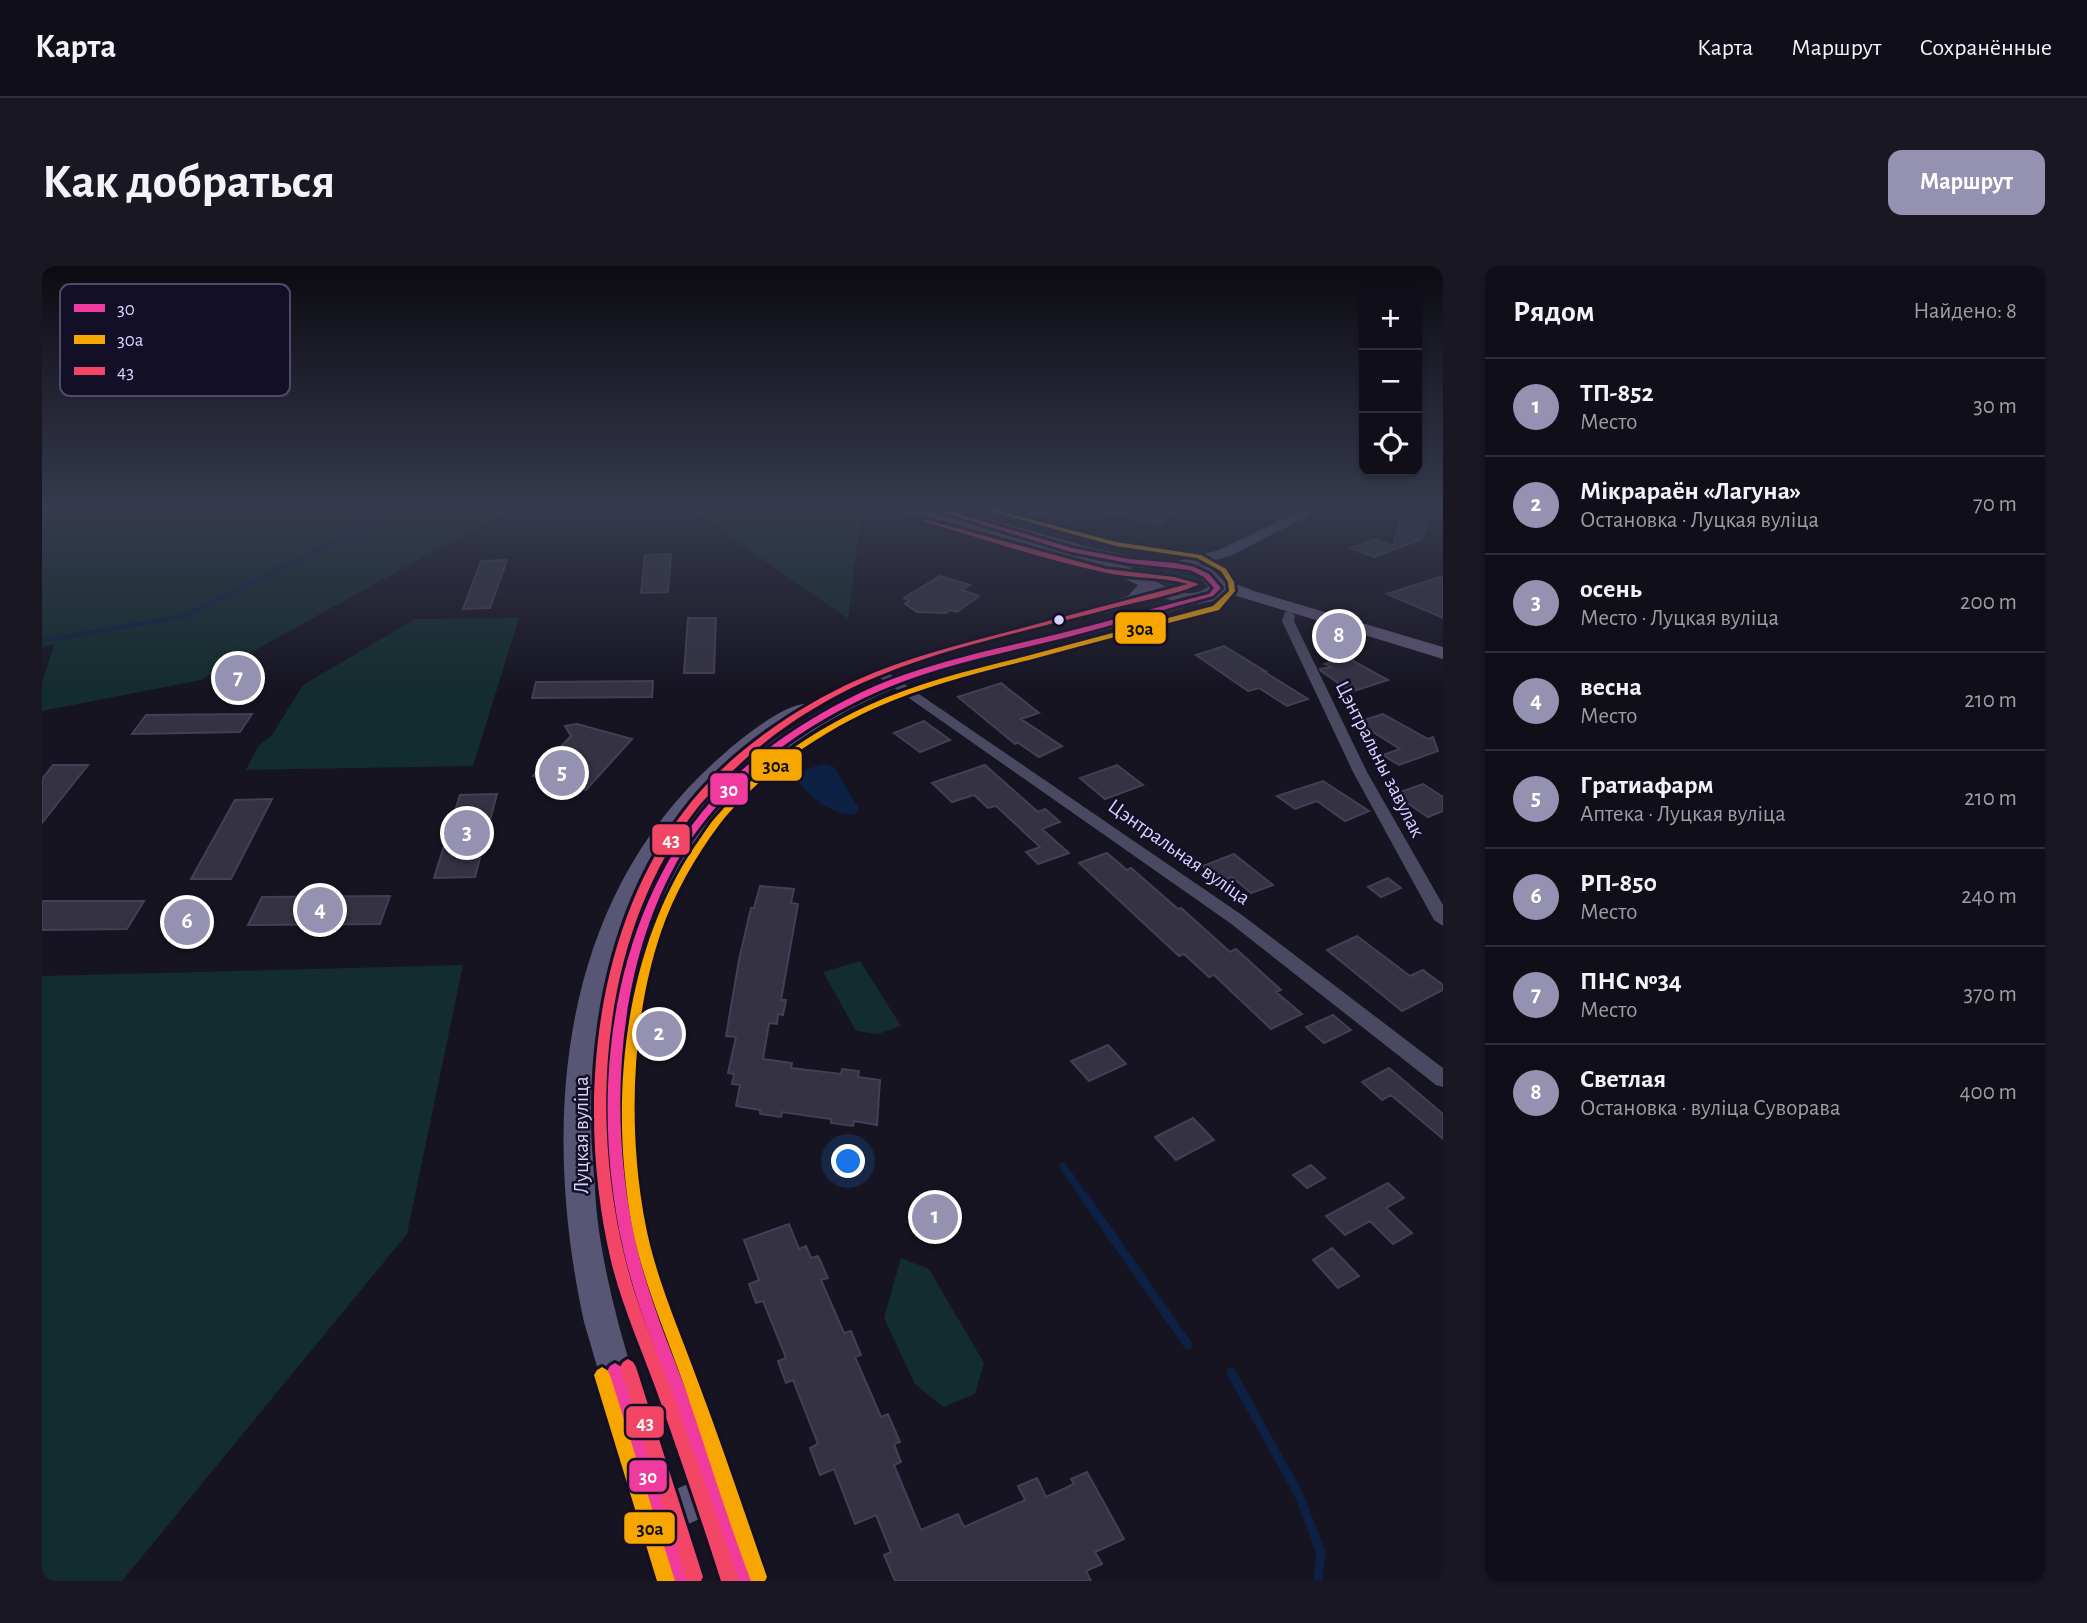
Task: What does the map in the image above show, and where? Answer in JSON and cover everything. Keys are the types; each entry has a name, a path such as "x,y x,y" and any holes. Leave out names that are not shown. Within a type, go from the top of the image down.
{"main road":[{"path":"1132,568 1158,574 1199,571 1209,590 1233,600 1401,641"},
{"path":"1145,568 1158,574 1164,593 1209,590 1443,653"}],"street":[{"path":"1158,574 1180,568"},
{"path":"1209,590 1228,568"},
{"name":"Луцкая вуліца","path":"745,1581 716,1492 645,1300 625,1226 617,1144 614,1069 625,988 650,905 669,863 723,795 755,764 799,730 907,663 1123,604 1139,596 1158,574"},
{"name":"Луцкая вуліца","path":"681,1581 602,1330 583,1232 579,1149 581,1068 596,975 629,883 644,856 699,787 736,754 777,724 887,677 983,655 1209,590"},
{"name":"Цэнтральны завулак","path":"1289,615 1288,621 1354,760 1443,920"},
{"name":"Цэнтральная вуліца","path":"887,677 1236,919 1443,1079"},
{"path":"662,1515 716,1492"}],"green space":[{"path":"42,568 403,568 201,680 42,711 42,682 54,645 42,646"},
{"path":"776,568 854,568 848,619"},
{"path":"1167,571 1195,576 1202,585 1184,591 1172,589 1157,578"},
{"path":"519,618 473,766 246,770 258,746 272,735 303,685 415,619"},
{"path":"860,961 901,1026 878,1034 856,1031 823,972"},
{"path":"463,965 407,1234 122,1581 42,1581 42,976"},
{"path":"901,1258 929,1269 984,1363 975,1394 943,1407 915,1384 884,1318"}],"water":[{"path":"825,764 834,767 859,809 855,814 830,809 808,792 797,779 807,769"}],"building":[{"path":"478,568 504,568 490,608 463,609"},
{"path":"644,568 670,568 668,592 641,593"},
{"path":"940,576 970,585 962,590 979,596 957,612 917,612 905,604 909,601 904,598"},
{"path":"1443,576 1443,618 1387,594"},
{"path":"688,618 716,618 714,673 684,673"},
{"path":"1224,646 1308,699 1287,706 1259,688 1248,691 1196,655"},
{"path":"1346,657 1388,680 1351,692 1321,671 1320,669 1331,667 1325,664"},
{"path":"653,681 652,697 532,698 536,682"},
{"path":"1001,683 1039,713 1021,719 1062,746 1039,757 1017,742 1015,744 958,697"},
{"path":"252,714 240,732 132,734 146,715"},
{"path":"1383,714 1428,739 1433,737 1438,751 1399,765 1383,755 1400,749 1357,722"},
{"path":"924,721 950,740 920,752 894,733"},
{"path":"577,724 632,739 586,790 533,776 571,736 565,726"},
{"path":"53,765 88,765 42,823 42,779"},
{"path":"985,765 1038,812 1045,809 1060,822 1042,829 1069,853 1038,864 1026,852 1040,847 996,806 988,808 974,795 952,802 932,783"},
{"path":"1117,765 1143,785 1105,799 1080,778"},
{"path":"1323,781 1369,811 1345,821 1317,801 1295,809 1277,796"},
{"path":"1423,784 1443,797 1443,811 1428,817 1394,794"},
{"path":"497,794 475,877 434,878 460,795"},
{"path":"272,799 231,879 191,879 235,800"},
{"path":"1107,853 1127,870 1131,868 1178,909 1181,908 1230,952 1236,949 1281,990 1276,992 1302,1014 1271,1029 1214,975 1209,977 1184,954 1179,956 1079,863"},
{"path":"1234,854 1273,885 1251,893 1232,877 1222,881 1203,866"},
{"path":"1388,878 1401,888 1381,897 1368,887"},
{"path":"760,886 794,889 791,903 798,904 781,1000 786,1000 783,1015 778,1014 777,1024 769,1023 763,1059 792,1063 791,1068 841,1074 842,1069 859,1071 858,1077 880,1080 877,1125 854,1121 853,1126 831,1123 831,1119 782,1112 781,1117 736,1106 740,1085 732,1084 734,1074 728,1073 736,1037 726,1036 739,960 751,908 754,908"},
{"path":"390,896 380,924 248,925 262,897"},
{"path":"42,901 144,901 127,929 42,930"},
{"path":"177,912 209,912 198,932 164,931"},
{"path":"1357,936 1410,976 1423,970 1443,985 1443,990 1402,1011 1327,950"},
{"path":"1333,1015 1351,1030 1324,1043 1306,1027"},
{"path":"1108,1045 1126,1064 1089,1081 1071,1061"},
{"path":"1389,1068 1443,1114 1443,1139 1391,1095 1382,1100 1362,1082"},
{"path":"1193,1118 1214,1140 1176,1160 1155,1137"},
{"path":"1311,1165 1325,1178 1307,1188 1293,1175"},
{"path":"1388,1183 1404,1198 1386,1208 1412,1233 1393,1244 1370,1221 1345,1235 1326,1216"},
{"path":"919,1201 952,1206 951,1233 918,1227"},
{"path":"789,1224 799,1249 806,1246 811,1258 818,1256 828,1278 821,1280 844,1333 851,1331 861,1355 855,1357 881,1417 888,1414 900,1442 894,1444 901,1462 894,1465 921,1530 958,1514 964,1527 1025,1500 1018,1486 1037,1478 1046,1497 1074,1484 1071,1479 1087,1472 1124,1539 1095,1552 1102,1564 1086,1571 1091,1581 895,1581 884,1555 891,1552 876,1515 855,1524 834,1469 820,1475 810,1448 818,1444 793,1380 786,1383 778,1361 786,1358 763,1301 756,1303 749,1284 759,1280 744,1240"},
{"path":"1332,1248 1359,1276 1338,1288 1313,1260"}],"waterway":[{"path":"42,641 185,616 281,568"},
{"path":"1063,1166 1085,1198"},
{"path":"1084,1196 1188,1345"},
{"path":"1231,1372 1299,1495 1321,1552 1318,1581"}],"transit line":[{"name":"43","path":"730,1581 624,1282 604,1179 601,1133 602,1064 612,988 630,919 659,857 696,803 742,756 796,715 859,682 931,654 1196,584 1096,568"},
{"name":"30","path":"745,1581 643,1295 633,1261 621,1199 615,1110 616,1065 623,1003 636,945 657,892 683,844 717,800 758,761 806,726 861,696 911,676 1211,595 1218,588 1207,575 1193,568"},
{"name":"30а","path":"758,1577 653,1279 643,1244 632,1179 629,1091 639,996 656,931 682,873 717,822 760,777 811,739 871,707 939,681 1216,608 1232,591 1231,582 1221,568"},
{"name":"43","path":"628,1367 694,1577"},
{"name":"30","path":"615,1371 681,1581"},
{"name":"30а","path":"602,1375 666,1581"}],"place":[{"name":"Светлая","path":"1339,636"},
{"name":"ПНС №34","path":"238,678"},
{"name":"Гратиафарм","path":"562,773"},
{"name":"осень","path":"467,833"},
{"name":"весна","path":"320,910"},
{"name":"РП-850","path":"187,922"},
{"name":"Мікрараён «Лагуна»","path":"659,1034"},
{"name":"ТП-852","path":"935,1217"}]}
